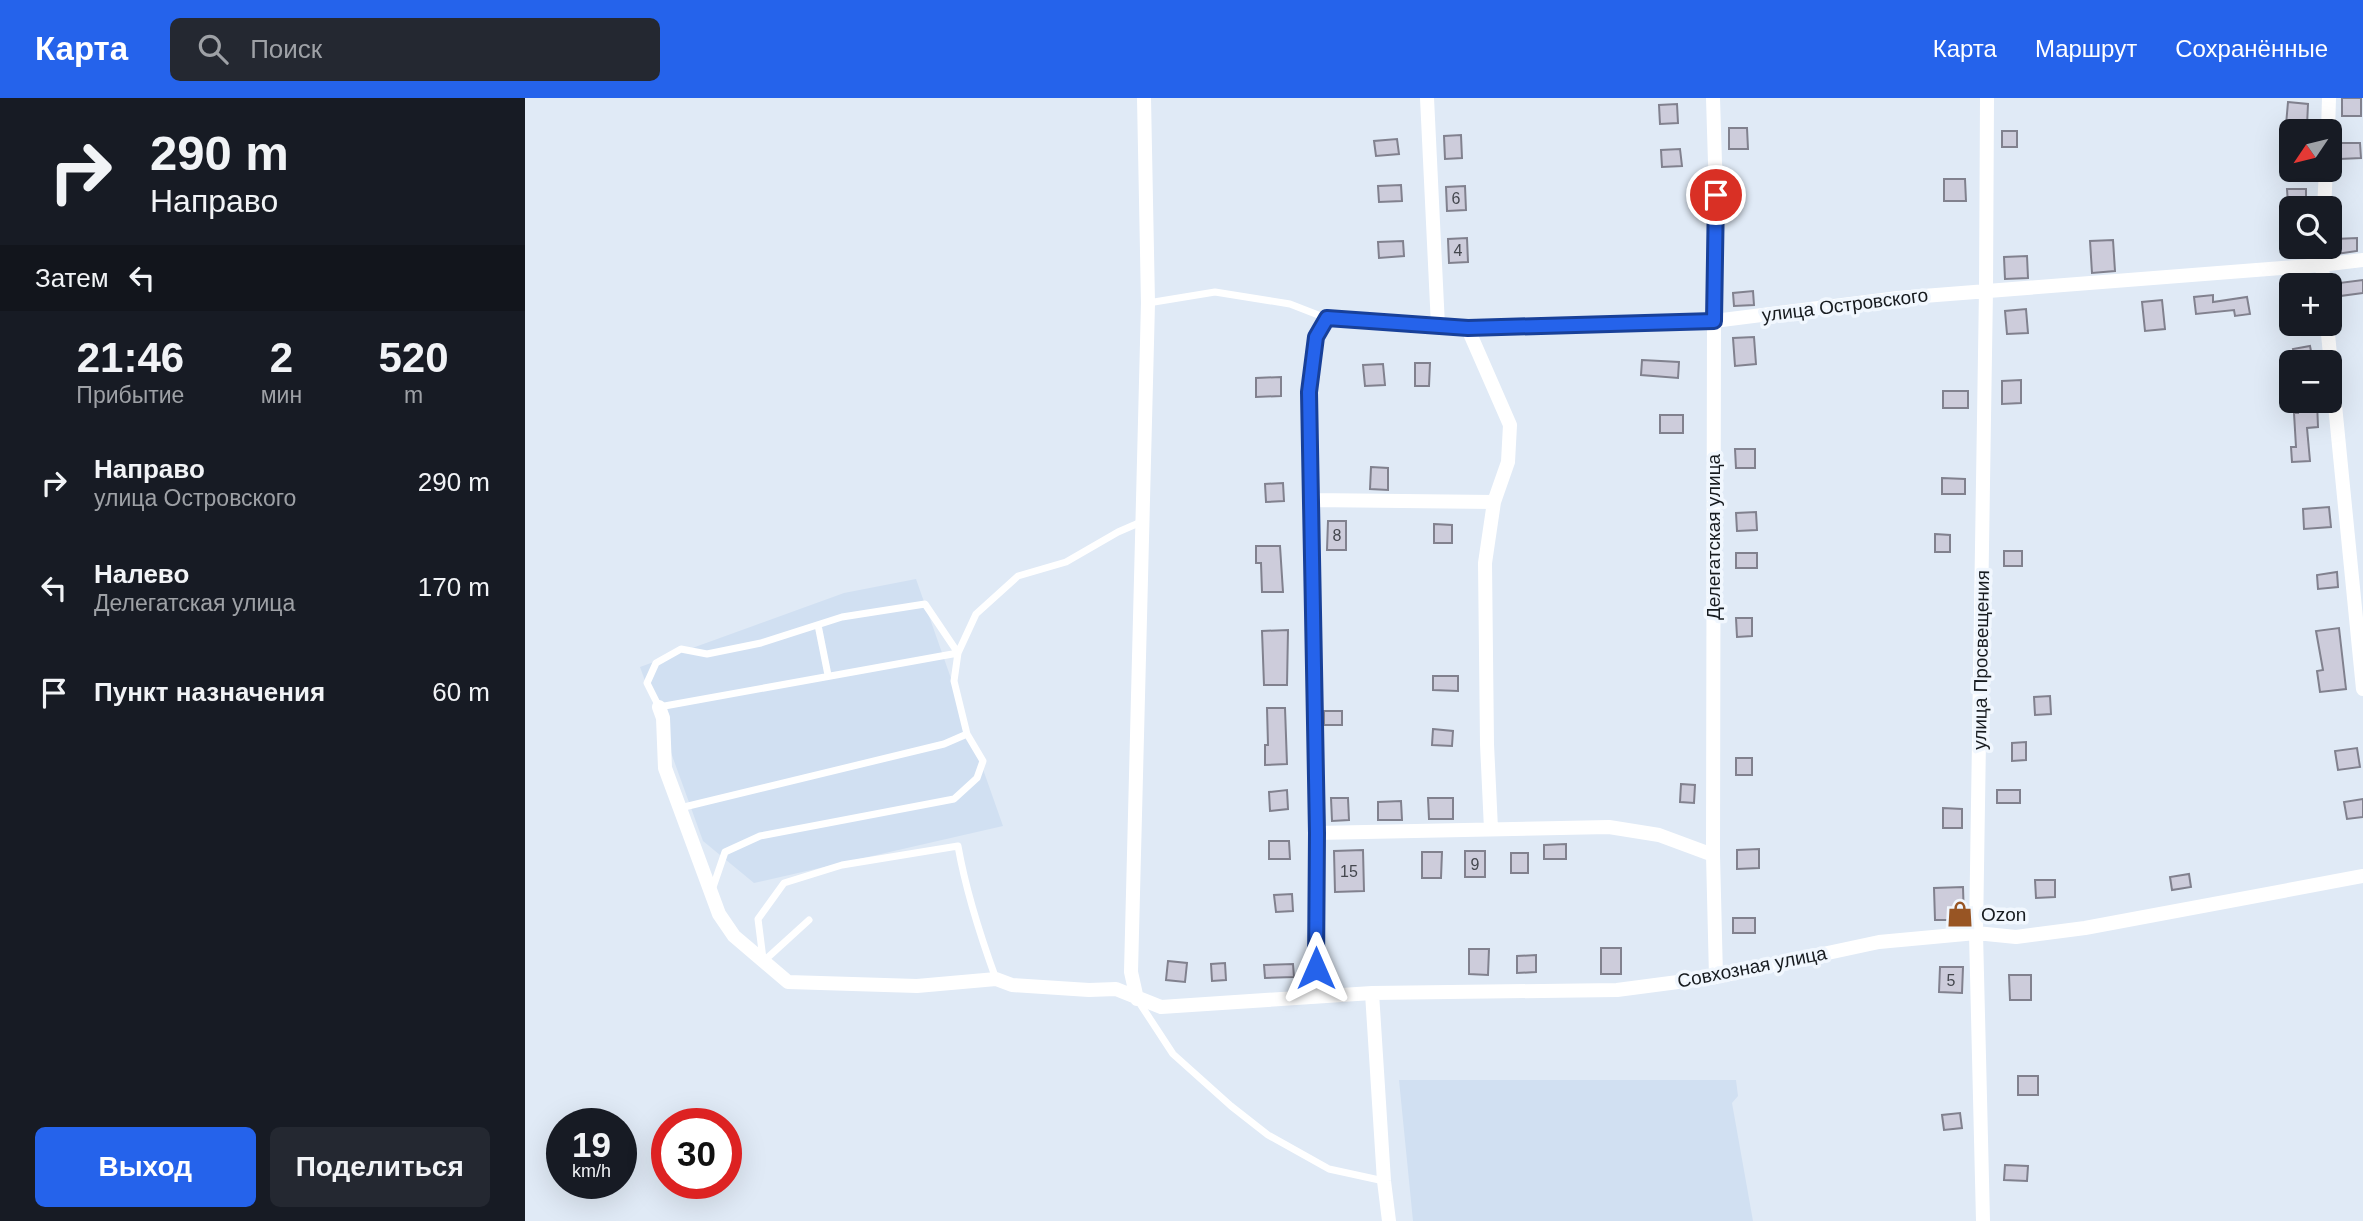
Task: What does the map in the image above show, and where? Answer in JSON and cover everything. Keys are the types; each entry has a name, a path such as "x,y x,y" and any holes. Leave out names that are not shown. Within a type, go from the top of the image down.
{"street":[{"path":"1137,999 1131,972 1148,303 1144,98"},
{"path":"1427,98 1438,326"},
{"name":"Делегатская улица","path":"1713,98 1716,195 1713,855 1716,977"},
{"name":"улица Просвещения","path":"1983,1221 1976,933 1987,98"},
{"path":"2328,119 2329,98"},
{"path":"2321,259 2322,273"},
{"name":"улица Островского","path":"1327,318 1468,328 1714,321 1898,298 2363,260"},
{"path":"1316,995 1317,833 1309,392 1316,337 1327,318"},
{"path":"1468,328 1510,425 1509,462 1494,502 1485,563 1491,829"},
{"path":"2328,336 2363,689"},
{"path":"1311,500 1494,502"},
{"name":"Совхозная улица","path":"659,707 663,718 665,768 719,914 734,936 788,982 917,986 996,979 1012,985 1116,989 1161,1007 1316,995 1617,990 1716,977 1879,942 1976,933 2016,937 2085,928 2363,876"},
{"path":"1317,833 1609,827 1659,835 1713,855"},
{"path":"1372,993 1389,1221"}],"lane":[{"path":"1148,303 1215,292 1290,303 1327,318"},
{"path":"711,893 725,852 760,836 954,799 977,778 983,761 967,734 954,681 958,653 976,614 1018,576 1066,562 1118,532 1142,522"},
{"path":"925,604 958,653 659,707 647,683 656,663 681,649 707,654 761,643 842,617 925,604"},
{"path":"818,625 828,675"},
{"path":"679,808 944,744 967,734"},
{"path":"764,962 758,919 784,883 842,865 958,846 965,884 996,979"},
{"path":"764,962 809,920"},
{"path":"1137,999 1173,1054 1268,1135 1329,1169 1384,1181"}],"shaded area":[{"path":"916,579 1003,826 754,883 703,841 640,667 844,593"},
{"path":"1399,1080 1736,1080 1738,1096 1732,1103 1753,1221 1413,1221"}],"building":[{"path":"2342,98 2361,98 2361,116 2342,116"},
{"path":"2288,102 2308,104 2307,119 2287,119"},
{"path":"1677,104 1678,123 1660,124 1659,105"},
{"path":"1729,128 1747,128 1748,149 1729,149"},
{"path":"2002,131 2017,131 2017,147 2002,147"},
{"path":"1461,135 1462,158 1445,159 1444,136"},
{"path":"1397,139 1399,154 1376,156 1374,141"},
{"path":"2342,143 2360,143 2361,158 2342,159"},
{"path":"1680,149 1682,166 1662,167 1661,150"},
{"path":"1944,179 1965,179 1966,201 1944,201"},
{"path":"1401,185 1402,201 1379,202 1378,186"},
{"path":"1465,186 1466,210 1447,211 1446,187"},
{"path":"2287,189 2306,189 2306,196 2287,196"},
{"path":"1467,238 1468,262 1449,263 1448,239"},
{"path":"2357,238 2357,251 2342,253 2342,239"},
{"path":"2113,240 2115,271 2092,273 2090,241"},
{"path":"1403,241 1404,256 1379,258 1378,242"},
{"path":"2027,256 2028,278 2005,279 2004,257"},
{"path":"2363,280 2363,293 2342,296 2342,283"},
{"path":"1753,291 1754,305 1734,306 1733,293"},
{"path":"2213,295 2213,302 2247,297 2250,314 2235,316 2234,310 2196,314 2194,297"},
{"path":"2162,300 2165,329 2145,331 2142,302"},
{"path":"2026,309 2028,333 2007,334 2005,311"},
{"path":"1754,337 1756,364 1735,366 1733,338"},
{"path":"2310,346 2311,350 2293,350"},
{"path":"1642,360 1679,362 1678,378 1641,375"},
{"path":"1415,363 1430,363 1429,386 1415,386"},
{"path":"1383,364 1385,385 1365,386 1363,365"},
{"path":"1281,377 1281,396 1256,397 1256,378"},
{"path":"2021,380 2021,403 2002,404 2002,381"},
{"path":"1943,391 1968,391 1968,408 1943,408"},
{"path":"2294,413 2317,413 2318,427 2307,428 2310,461 2292,462 2291,447 2296,447"},
{"path":"1660,415 1683,415 1683,433 1660,433"},
{"path":"1735,449 1755,449 1755,468 1736,468"},
{"path":"1371,467 1388,468 1388,490 1370,489"},
{"path":"1942,478 1965,479 1965,494 1942,494"},
{"path":"1283,483 1284,501 1266,502 1265,484"},
{"path":"2329,507 2331,527 2304,529 2303,509"},
{"path":"1756,512 1757,530 1737,531 1736,513"},
{"path":"1328,521 1346,521 1346,550 1327,550"},
{"path":"1434,524 1452,525 1452,543 1434,543"},
{"path":"1935,534 1950,535 1950,552 1935,552"},
{"path":"1256,546 1280,546 1283,592 1262,592 1261,563 1256,563"},
{"path":"2004,551 2022,551 2022,566 2004,566"},
{"path":"1736,553 1757,553 1757,568 1736,568"},
{"path":"2337,572 2338,587 2318,589 2317,575"},
{"path":"1736,618 1752,618 1752,636 1737,637"},
{"path":"2339,628 2346,689 2320,692 2317,671 2323,670 2316,631"},
{"path":"1288,630 1287,685 1264,685 1262,631"},
{"path":"1433,676 1458,676 1458,691 1433,690"},
{"path":"2050,696 2051,714 2035,715 2034,697"},
{"path":"1267,708 1285,708 1287,764 1265,765 1265,745 1268,745"},
{"path":"1324,711 1342,711 1342,725 1324,725"},
{"path":"1433,729 1453,731 1452,746 1432,745"},
{"path":"2026,742 2026,760 2012,761 2012,743"},
{"path":"2357,748 2360,767 2338,770 2335,751"},
{"path":"1736,758 1752,758 1752,775 1736,775"},
{"path":"1681,784 1695,785 1694,803 1680,802"},
{"path":"1287,790 1288,809 1270,811 1269,792"},
{"path":"1997,790 2020,790 2020,803 1997,803"},
{"path":"1331,798 1348,798 1349,820 1332,821"},
{"path":"1428,798 1453,798 1453,819 1429,819"},
{"path":"2363,799 2363,817 2347,819 2344,802"},
{"path":"1401,801 1402,820 1378,820 1378,802"},
{"path":"1943,808 1962,809 1962,828 1943,828"},
{"path":"1269,841 1289,841 1290,859 1269,859"},
{"path":"1566,844 1566,859 1544,859 1544,845"},
{"path":"1759,849 1759,868 1737,869 1737,850"},
{"path":"1363,850 1364,891 1335,892 1334,851"},
{"path":"1465,851 1485,851 1485,877 1465,877"},
{"path":"1422,852 1442,852 1441,878 1422,878"},
{"path":"1511,853 1528,853 1528,873 1511,873"},
{"path":"2189,874 2191,887 2172,890 2170,877"},
{"path":"2035,880 2055,880 2055,897 2036,898"},
{"path":"1963,887 1964,920 1935,920 1934,888"},
{"path":"1292,894 1293,911 1276,912 1274,895"},
{"path":"1733,918 1755,918 1755,933 1733,933"},
{"path":"1601,948 1621,948 1621,974 1601,974"},
{"path":"1469,949 1489,949 1488,975 1469,974"},
{"path":"1536,955 1536,972 1517,973 1517,956"},
{"path":"1168,961 1187,963 1185,982 1166,980"},
{"path":"1225,963 1226,980 1212,981 1211,964"},
{"path":"1293,964 1294,977 1265,978 1264,965"},
{"path":"1940,967 1963,967 1962,993 1939,992"},
{"path":"2009,975 2031,975 2031,1000 2010,1000"},
{"path":"2018,1076 2038,1076 2038,1095 2018,1095"},
{"path":"1960,1113 1962,1128 1944,1130 1942,1115"},
{"path":"2005,1165 2028,1166 2027,1181 2004,1180"}],"place":[{"name":"Ozon","path":"1960,914"}],"route":[{"path":"1316,968 1317,833 1309,392 1316,337 1327,318 1468,328 1714,321 1716,195"}]}
